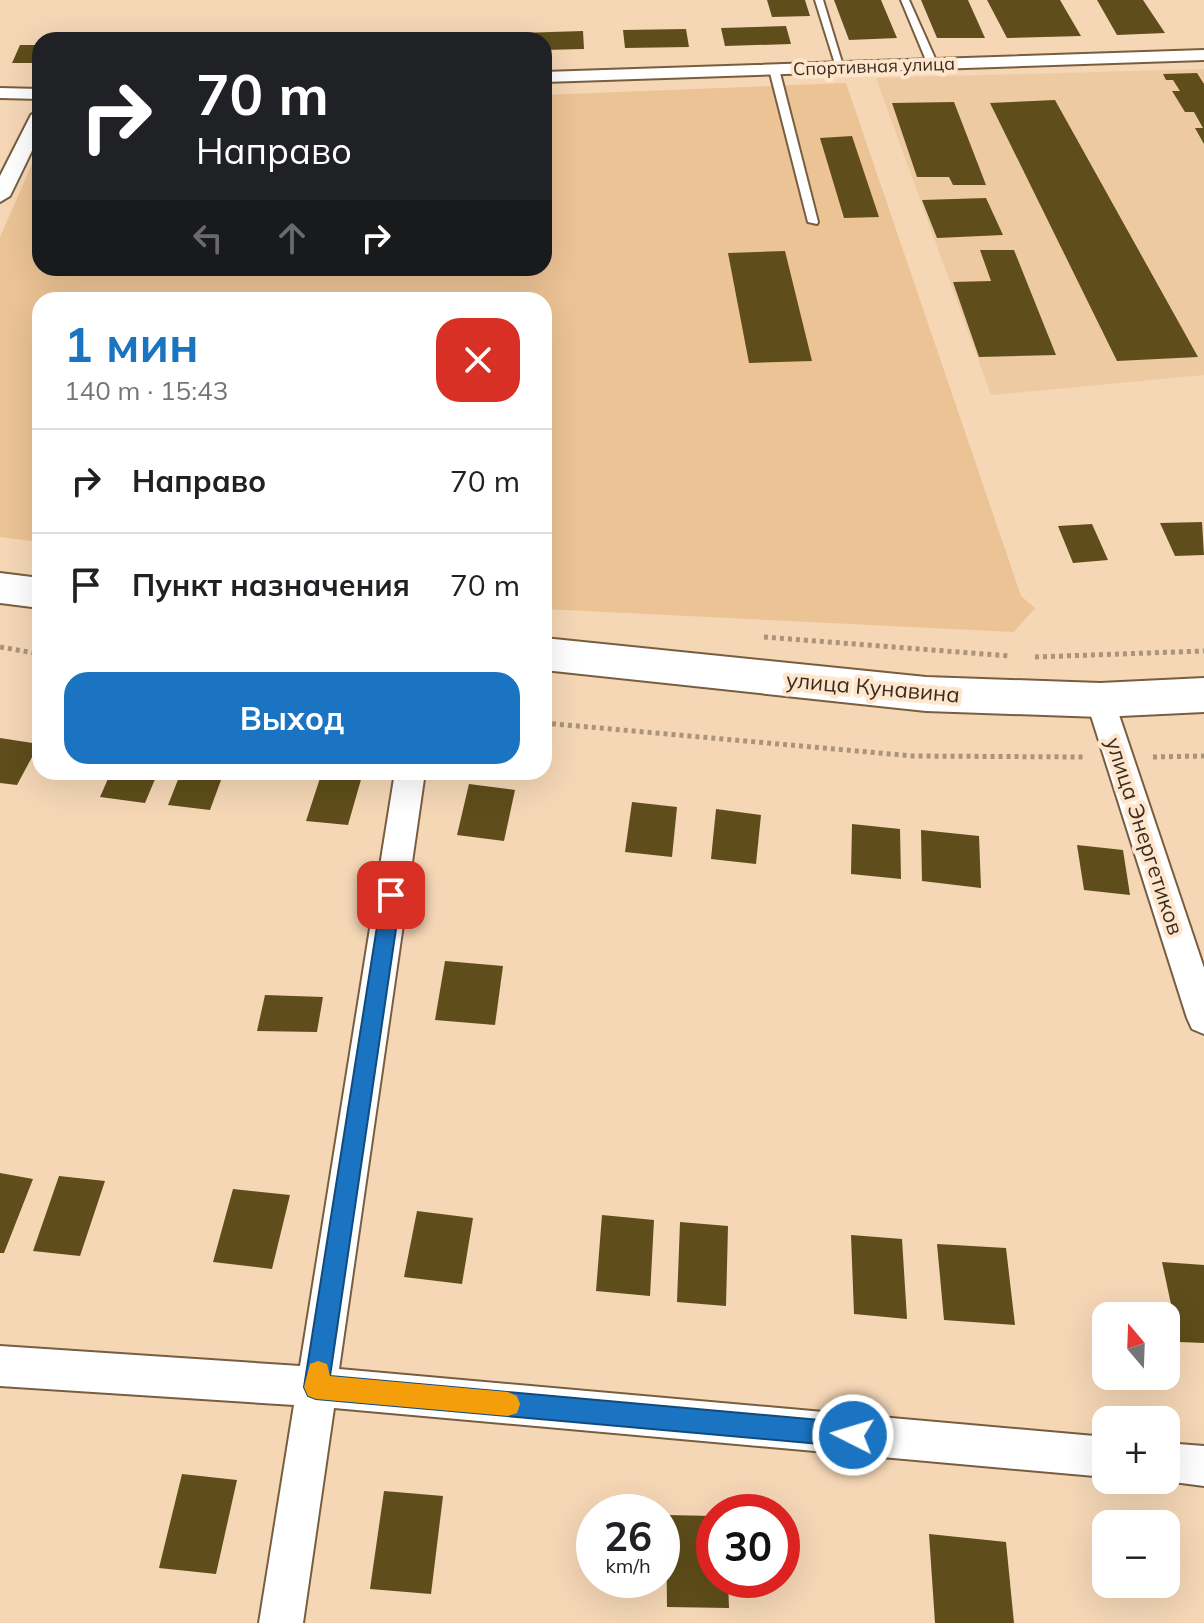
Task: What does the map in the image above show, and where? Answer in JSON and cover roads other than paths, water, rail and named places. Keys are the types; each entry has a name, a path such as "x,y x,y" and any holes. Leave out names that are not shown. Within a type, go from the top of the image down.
{"main road":[{"path":"0,588 32,592"},
{"name":"улица Кунавина","path":"552,655 926,694 1100,700 1204,695"}],"street":[{"name":"Спортивная улица","path":"552,77 1204,55"},
{"path":"0,93 32,94"},
{"path":"0,196 32,131"},
{"name":"улица Энергетиков","path":"1100,700 1204,1018"},
{"path":"281,1623 409,780"},
{"path":"0,1366 316,1387 1092,1456"},
{"path":"1180,1464 1204,1466"}],"lane":[{"path":"819,0 841,67"},
{"path":"905,0 933,65"},
{"path":"774,69 813,222"}]}
